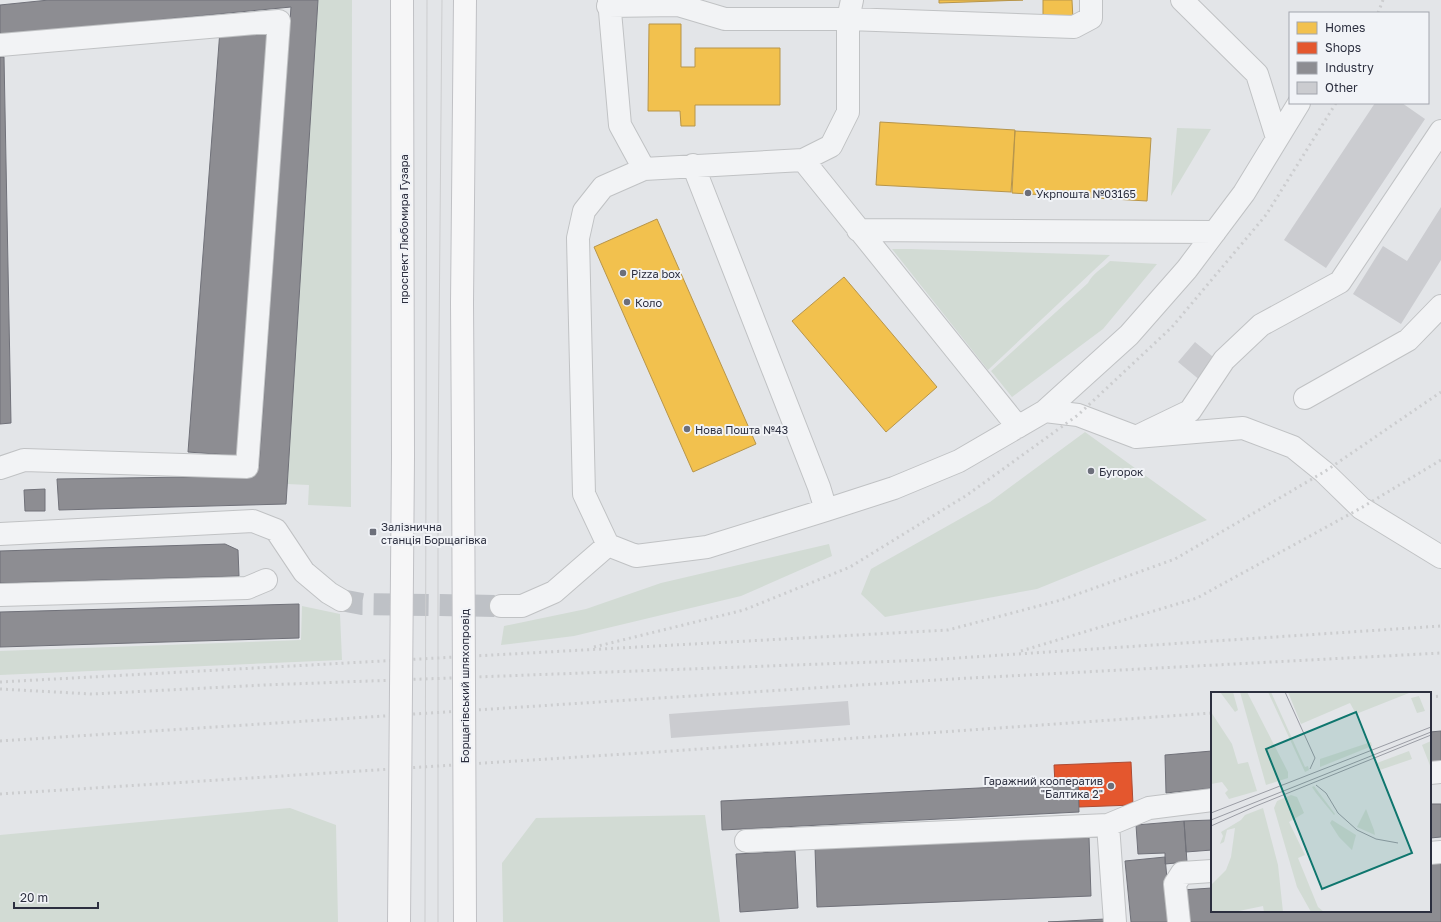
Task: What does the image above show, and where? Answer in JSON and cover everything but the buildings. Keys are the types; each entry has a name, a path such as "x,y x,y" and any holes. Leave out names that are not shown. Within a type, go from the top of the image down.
{"main road":[{"name":"проспект Любомира Гузара","path":"399,922 403,457 402,0"},
{"name":"Борщагівський шляхопровід","path":"465,0 462,303 465,922"}],"street":[{"path":"644,169 620,125 609,3 678,6 725,19 850,9 1074,27 1091,18 1091,0"},
{"path":"1182,0 1257,74 1277,138"},
{"path":"850,9 848,112 831,146 803,160 693,165 644,169 603,187 584,210 578,238 584,494 608,545 636,556 707,547 894,488 959,461 1045,411 1129,335 1187,269 1244,193 1298,104"},
{"path":"0,45 279,21 247,467 24,460 0,468"},
{"path":"1136,437 1190,411 1224,360 1261,325 1340,282 1441,131"},
{"path":"803,160 1018,427"},
{"path":"693,165 819,487 826,510"},
{"path":"858,230 1215,232"},
{"path":"1305,398 1408,340 1441,306"},
{"path":"1045,411 1078,415 1136,437 1243,428 1293,447 1324,472 1361,508 1440,556"},
{"path":"0,534 253,521 276,530 304,572 329,593 341,600"},
{"path":"501,606 522,606 554,592 608,545"},
{"path":"0,595 247,588 266,580"},
{"path":"1431,773 1441,772"},
{"path":"746,842 1108,825 1148,808 1211,800"},
{"path":"1108,825 1115,922"},
{"path":"1431,853 1441,852"},
{"path":"1179,922 1175,884 1182,874 1211,871"}],"shaded area":[{"path":"318,0 352,0 351,507 308,505 309,485 287,484"},
{"path":"1177,128 1211,129 1171,196"},
{"path":"892,249 910,249 1110,255 988,370"},
{"path":"1110,261 1157,264 1103,329 1012,397 991,371 1088,283 1095,274"},
{"path":"1085,432 1207,520 1037,589 885,617 861,594 871,569 990,502"},
{"path":"829,544 832,556 741,596 574,636 501,645 504,626 586,609 661,583"},
{"path":"302,606 340,614 342,660 0,675 0,651 301,640"},
{"path":"290,808 336,825 338,922 0,922 0,835"},
{"path":"705,815 720,922 503,922 502,863 536,818"}],"tunnel":[{"path":"341,600 362,604 501,606"}],"tram line":[{"path":"425,922 427,0"},
{"path":"438,922 438,458 442,0"}],"railway":[{"path":"1378,12 1383,0"},
{"path":"594,647 744,610 850,567 967,495 1078,415 1172,327 1266,215 1335,104"},
{"path":"0,682 948,630 1061,600 1175,559 1324,472 1441,392"},
{"path":"1021,651 1197,598 1361,508 1441,460"},
{"path":"0,689 92,694 264,685 927,660 1441,626"},
{"path":"0,741 952,679 1441,653"},
{"path":"1431,697 1441,696"},
{"path":"0,794 657,752 1211,713"}],"place":[{"name":"Укрпошта №03165","path":"1028,193"},
{"name":"Pizza box","path":"623,273"},
{"name":"Коло","path":"627,302"},
{"name":"Нова Пошта №43","path":"687,429"},
{"name":"Бугорок","path":"1091,471"},
{"name":"Залізнична станція Борщагівка","path":"373,532"},
{"name":"Гаражний кооператив \"Балтика 2\"","path":"1111,786"}]}
